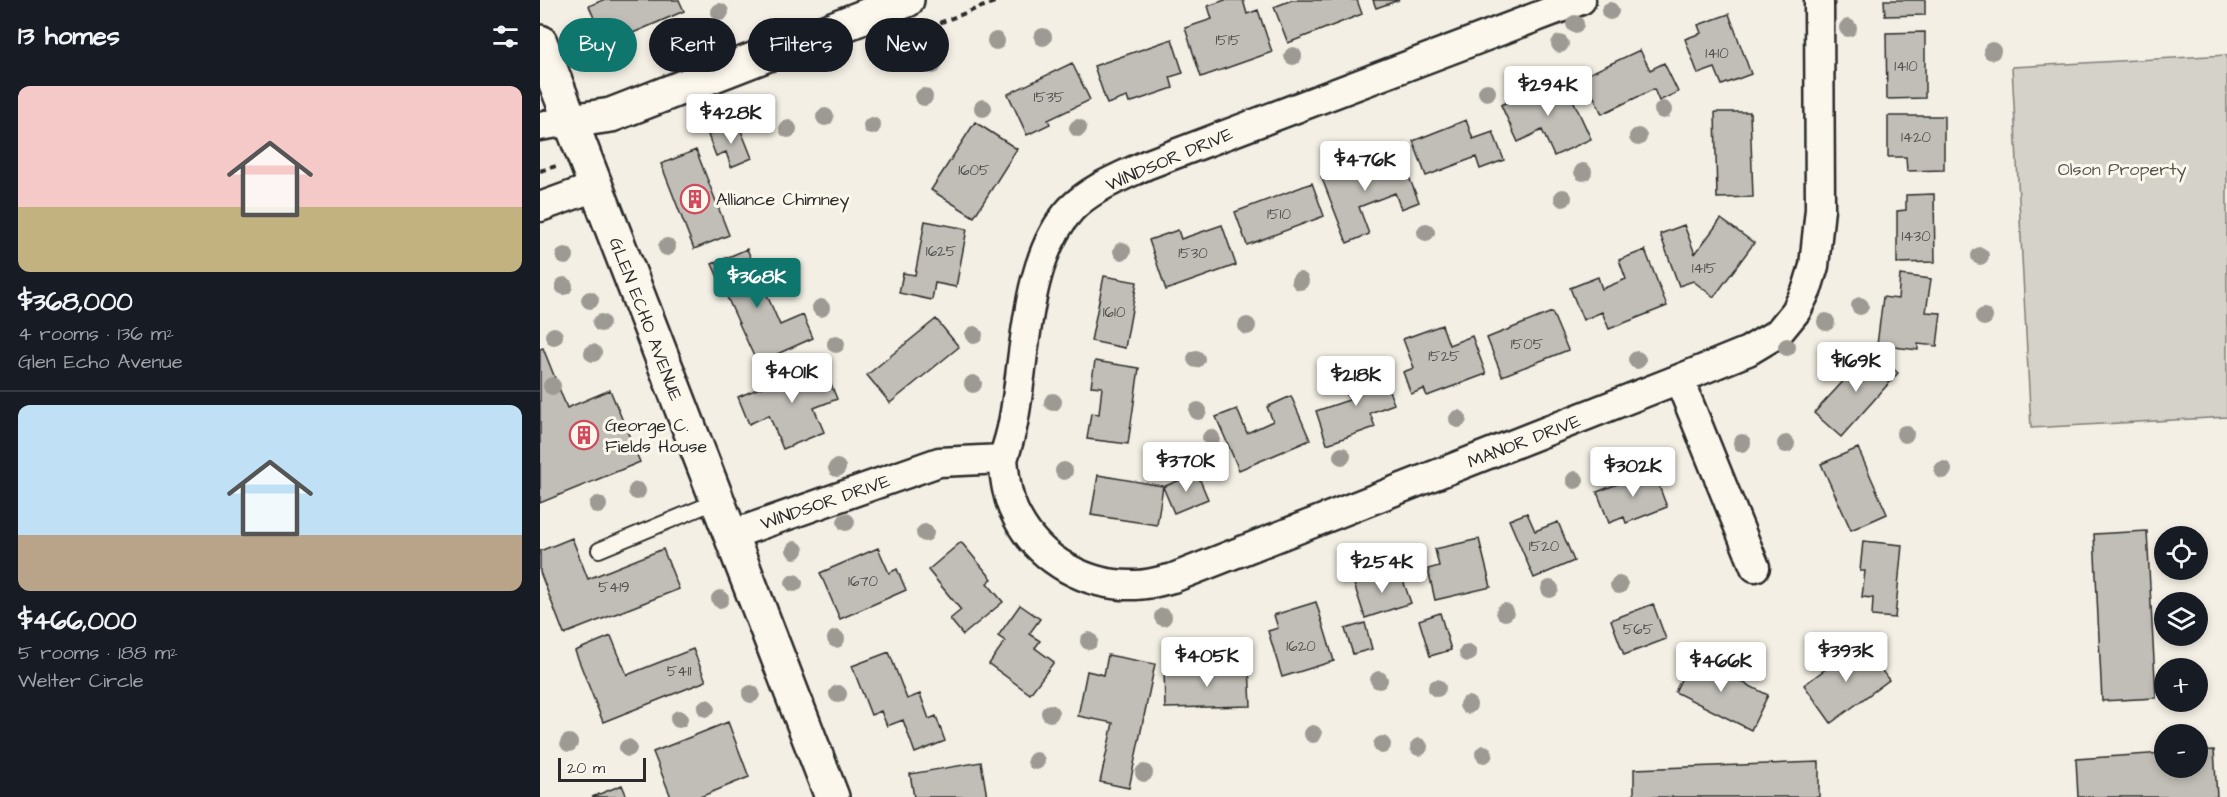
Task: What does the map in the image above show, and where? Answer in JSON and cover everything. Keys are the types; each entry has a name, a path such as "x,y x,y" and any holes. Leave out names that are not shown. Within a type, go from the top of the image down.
{"street":[{"path":"555,123 611,115 907,0"},
{"name":"WINDSOR DRIVE","path":"731,535 939,462 1003,459 1013,424 1035,284 1044,256 1058,228 1071,209 1095,190 1146,165 1581,0"},
{"name":"MANOR DRIVE","path":"1003,459 1006,488 1017,517 1032,541 1055,561 1080,576 1110,584 1138,585 1184,574 1748,351 1778,333 1796,311 1807,289 1814,266 1820,210 1819,0"},
{"name":"GLEN ECHO AVENUE","path":"540,42 555,123 595,187 830,796"},
{"path":"540,207 595,187"},
{"path":"1679,380 1755,567"}],"lane":[{"path":"599,550 717,501"}],"path":[{"path":"540,171 551,167"}],"green space":[{"name":"Olson Property","path":"2227,55 2227,417 2031,428 2012,67"}],"building":[{"path":"603,0 679,0 684,11 668,18 649,18 649,26 637,31 637,18 594,18 589,6"},
{"path":"1225,0 1243,0 1247,14 1258,10 1272,52 1201,77 1185,28 1212,19 1208,6"},
{"path":"1292,0 1357,0 1362,14 1288,43 1274,7"},
{"path":"1373,0 1399,0 1376,8"},
{"path":"1884,0 1925,0 1925,15 1885,16"},
{"path":"1729,14 1751,74 1722,85 1715,68 1698,74 1685,39 1701,33 1698,25"},
{"path":"1925,32 1925,98 1887,99 1886,33"},
{"path":"1172,39 1183,73 1170,77 1173,88 1129,103 1127,97 1107,104 1094,66"},
{"path":"1640,50 1650,70 1664,63 1678,92 1659,101 1654,89 1602,114 1584,76"},
{"path":"1072,63 1090,100 1048,120 1050,124 1027,135 1008,94"},
{"path":"1562,76 1591,139 1554,156 1542,130 1518,142 1501,105"},
{"path":"1715,112 1750,112 1753,197 1717,198"},
{"path":"1888,116 1944,116 1944,170 1907,171 1906,157 1888,157"},
{"path":"1466,120 1473,139 1493,132 1504,160 1480,169 1476,157 1426,176 1413,141"},
{"path":"975,122 1017,149 974,217 931,190"},
{"path":"738,123 752,158 731,167 726,152 716,156 708,135"},
{"name":"Alliance Chimney","path":"696,150 729,235 694,249 661,164"},
{"path":"1377,154 1386,175 1405,167 1419,202 1401,209 1395,193 1359,207 1369,234 1347,243 1321,176"},
{"path":"1312,183 1324,216 1247,245 1235,212"},
{"path":"1934,194 1935,262 1897,263 1897,211 1906,210 1906,195"},
{"path":"1721,219 1754,243 1714,297 1693,281 1679,286 1660,234 1684,225 1695,254"},
{"path":"925,221 967,229 956,287 935,283 932,300 899,293 903,273 915,275"},
{"path":"1222,225 1236,265 1166,290 1149,240 1178,230 1181,239"},
{"path":"747,249 780,325 803,315 813,338 757,363 712,264"},
{"path":"1645,250 1667,306 1609,329 1602,312 1583,320 1570,288 1598,277 1602,289 1626,279 1619,260"},
{"path":"1900,275 1931,279 1926,312 1941,313 1937,346 1918,344 1918,350 1877,345 1883,297 1898,299"},
{"path":"1104,276 1137,282 1125,348 1091,341"},
{"path":"1552,312 1568,350 1502,376 1487,338"},
{"path":"936,319 959,347 890,403 867,375"},
{"path":"1442,325 1449,345 1472,336 1486,374 1427,396 1424,389 1411,394 1403,372 1414,368 1403,339"},
{"name":"George C. Fields House","path":"543,348 567,408 610,390 640,462 540,503 540,349"},
{"path":"1872,350 1898,373 1841,437 1814,413"},
{"path":"1095,361 1139,368 1128,444 1087,439 1091,413 1099,414 1102,387 1091,386"},
{"path":"822,362 837,399 814,408 824,432 783,449 769,415 749,424 738,397"},
{"path":"1381,369 1394,404 1370,413 1375,427 1327,444 1316,411 1349,400 1342,383"},
{"path":"1291,396 1310,440 1239,470 1216,417 1237,409 1247,433 1273,421 1267,407"},
{"path":"1858,448 1887,514 1851,530 1821,464"},
{"path":"1653,470 1667,507 1626,523 1624,517 1609,523 1597,492"},
{"path":"1197,473 1208,499 1174,513 1163,487"},
{"path":"1098,475 1163,486 1157,525 1091,515"},
{"path":"1527,513 1535,531 1558,522 1574,561 1534,578 1509,520"},
{"path":"2147,531 2154,698 2102,701 2094,534"},
{"path":"572,538 588,579 663,549 679,589 564,634 540,572 540,551"},
{"path":"1479,539 1491,587 1435,600 1428,569 1439,566 1435,549"},
{"path":"1863,541 1902,545 1895,618 1872,616 1873,598 1862,597 1865,571 1860,571"},
{"path":"961,542 992,579 987,583 1003,602 963,635 950,619 961,610 928,570"},
{"path":"878,548 889,573 897,569 906,590 840,619 820,573"},
{"path":"1399,569 1411,603 1365,618 1354,584"},
{"path":"1316,602 1334,661 1282,677 1268,631 1278,628 1274,615"},
{"path":"1653,604 1666,639 1624,655 1611,620"},
{"path":"1020,605 1040,619 1029,634 1040,641 1035,648 1054,662 1030,694 989,664 1005,641 998,636"},
{"path":"1440,613 1451,650 1430,656 1419,620"},
{"path":"1365,623 1372,649 1353,654 1345,629"},
{"path":"611,636 627,675 693,649 706,681 603,722 575,651"},
{"path":"1861,643 1889,680 1831,723 1804,685"},
{"path":"889,652 907,699 920,694 929,719 936,716 945,741 915,753 903,720 887,726 881,711 871,715 852,666"},
{"path":"1108,655 1155,664 1129,788 1100,782 1113,723 1078,716 1087,671 1104,675"},
{"path":"1692,657 1768,695 1751,730 1675,692"},
{"path":"1249,667 1251,706 1165,708 1164,669"},
{"path":"728,722 749,777 700,797 671,797 653,752"},
{"path":"2208,750 2214,750 2217,797 2078,797 2076,759 2154,754 2154,778 2208,778"},
{"path":"981,762 987,797 914,797 910,774"},
{"path":"1819,762 1819,797 1634,797 1634,769"},
{"path":"622,785 627,797 592,797"}],"place":[{"name":"Alliance Chimney","path":"695,199"},
{"name":"George C. Fields House","path":"584,435"}]}
